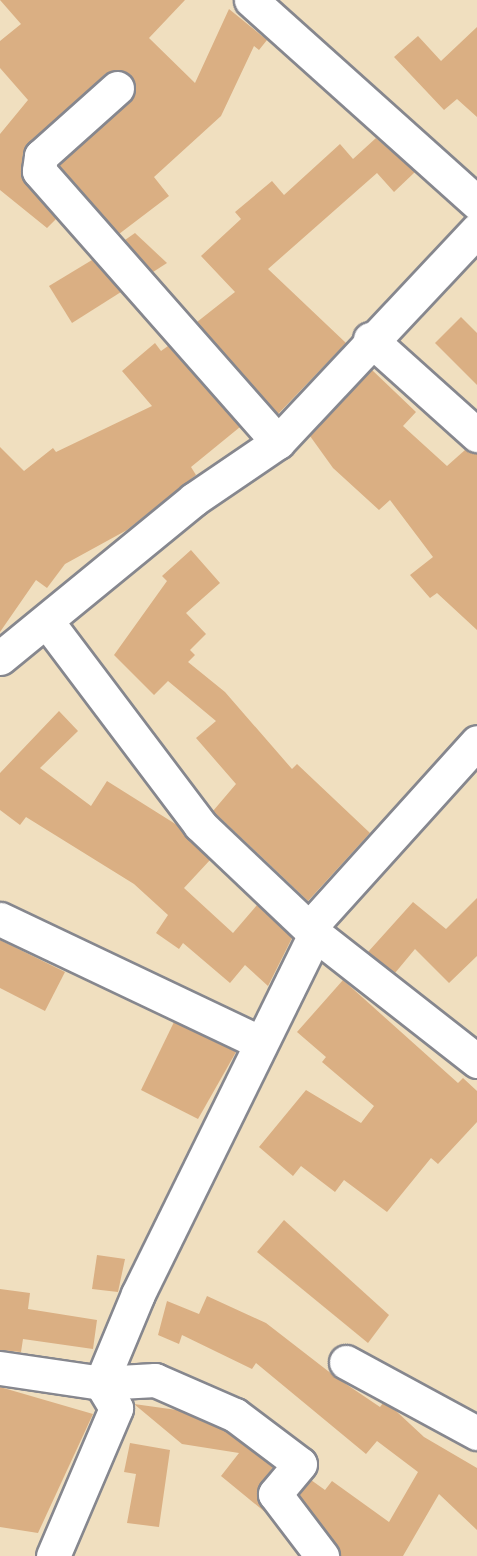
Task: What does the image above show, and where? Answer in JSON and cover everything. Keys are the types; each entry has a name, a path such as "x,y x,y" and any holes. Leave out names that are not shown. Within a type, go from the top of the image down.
{"street":[{"path":"251,0 477,203"},
{"path":"117,88 41,156 37,167 278,442"},
{"path":"0,658 48,623 194,499 278,442 370,339 477,230"},
{"path":"370,339 477,435"},
{"path":"48,623 200,825 312,930 477,1061"},
{"path":"101,1383 138,1294 312,930 477,742"},
{"path":"0,919 259,1042"},
{"path":"346,1362 477,1433"},
{"path":"0,1368 101,1383 155,1380 235,1415 300,1464 275,1494 322,1556"},
{"path":"52,1556 116,1408 101,1383"}],"building":[{"path":"0,0 185,0 149,38 195,83 229,9 267,40 259,50 254,46 221,116 154,177 169,196 119,234 59,165 135,94 131,75 114,70 105,74 23,153 21,177 56,219 47,228 0,190 0,134 28,100 0,68 0,41 21,24"},
{"path":"477,27 477,117 457,99 444,110 394,57 418,36 441,61"},
{"path":"376,138 415,172 394,192 377,173 268,269 346,343 278,414 197,322 235,292 201,256 241,219 235,212 272,181 284,195 340,144 353,159"},
{"path":"135,233 167,263 153,272 125,240"},
{"path":"92,260 121,292 72,323 49,286"},
{"path":"461,317 477,333 477,385 435,343"},
{"path":"155,343 161,351 168,346 240,427 191,467 196,475 127,530 65,564 47,588 36,580 0,632 0,447 24,471 53,448 56,452 152,406 122,371"},
{"path":"372,370 416,412 403,426 447,466 465,450 477,453 477,630 437,593 430,598 410,575 433,557 390,500 379,510 333,468 310,436"},
{"path":"191,550 220,583 186,613 206,634 190,650 195,655 188,662 225,692 292,769 297,764 370,833 308,901 213,811 236,784 196,738 216,721 168,681 154,695 114,655 167,581 162,576"},
{"path":"59,711 78,731 40,768 91,806 107,781 177,825 210,860 184,888 233,933 257,905 292,938 268,986 245,965 230,983 183,943 179,949 156,933 168,915 134,884 26,817 20,825 0,810 0,773"},
{"path":"477,898 477,956 449,983 415,949 395,973 368,952 413,902 446,929"},
{"path":"0,940 65,972 45,1011 0,988"},
{"path":"343,980 458,1083 463,1078 477,1091 477,1122 438,1164 431,1158 387,1212 344,1180 335,1192 301,1166 293,1176 259,1147 306,1090 361,1123 374,1106 322,1062 326,1057 297,1032"},
{"path":"174,1022 236,1052 198,1119 141,1090"},
{"path":"284,1220 389,1315 368,1343 257,1252"},
{"path":"97,1255 125,1259 118,1292 92,1289"},
{"path":"0,1289 30,1293 28,1309 97,1320 93,1349 23,1339 21,1352 0,1350"},
{"path":"207,1296 266,1323 337,1378 380,1407 383,1403 396,1411 424,1437 477,1468 477,1530 439,1494 403,1556 340,1556 299,1495 311,1480 325,1490 332,1481 389,1522 418,1472 377,1441 366,1454 256,1363 252,1369 182,1335 179,1344 158,1335 167,1301 199,1314"},
{"path":"0,1387 93,1414 38,1533 0,1527"},
{"path":"134,1404 177,1410 225,1431 273,1467 257,1490 265,1512 221,1476 239,1453 182,1444"},
{"path":"130,1443 170,1450 159,1527 127,1523 136,1474 124,1472"}]}
